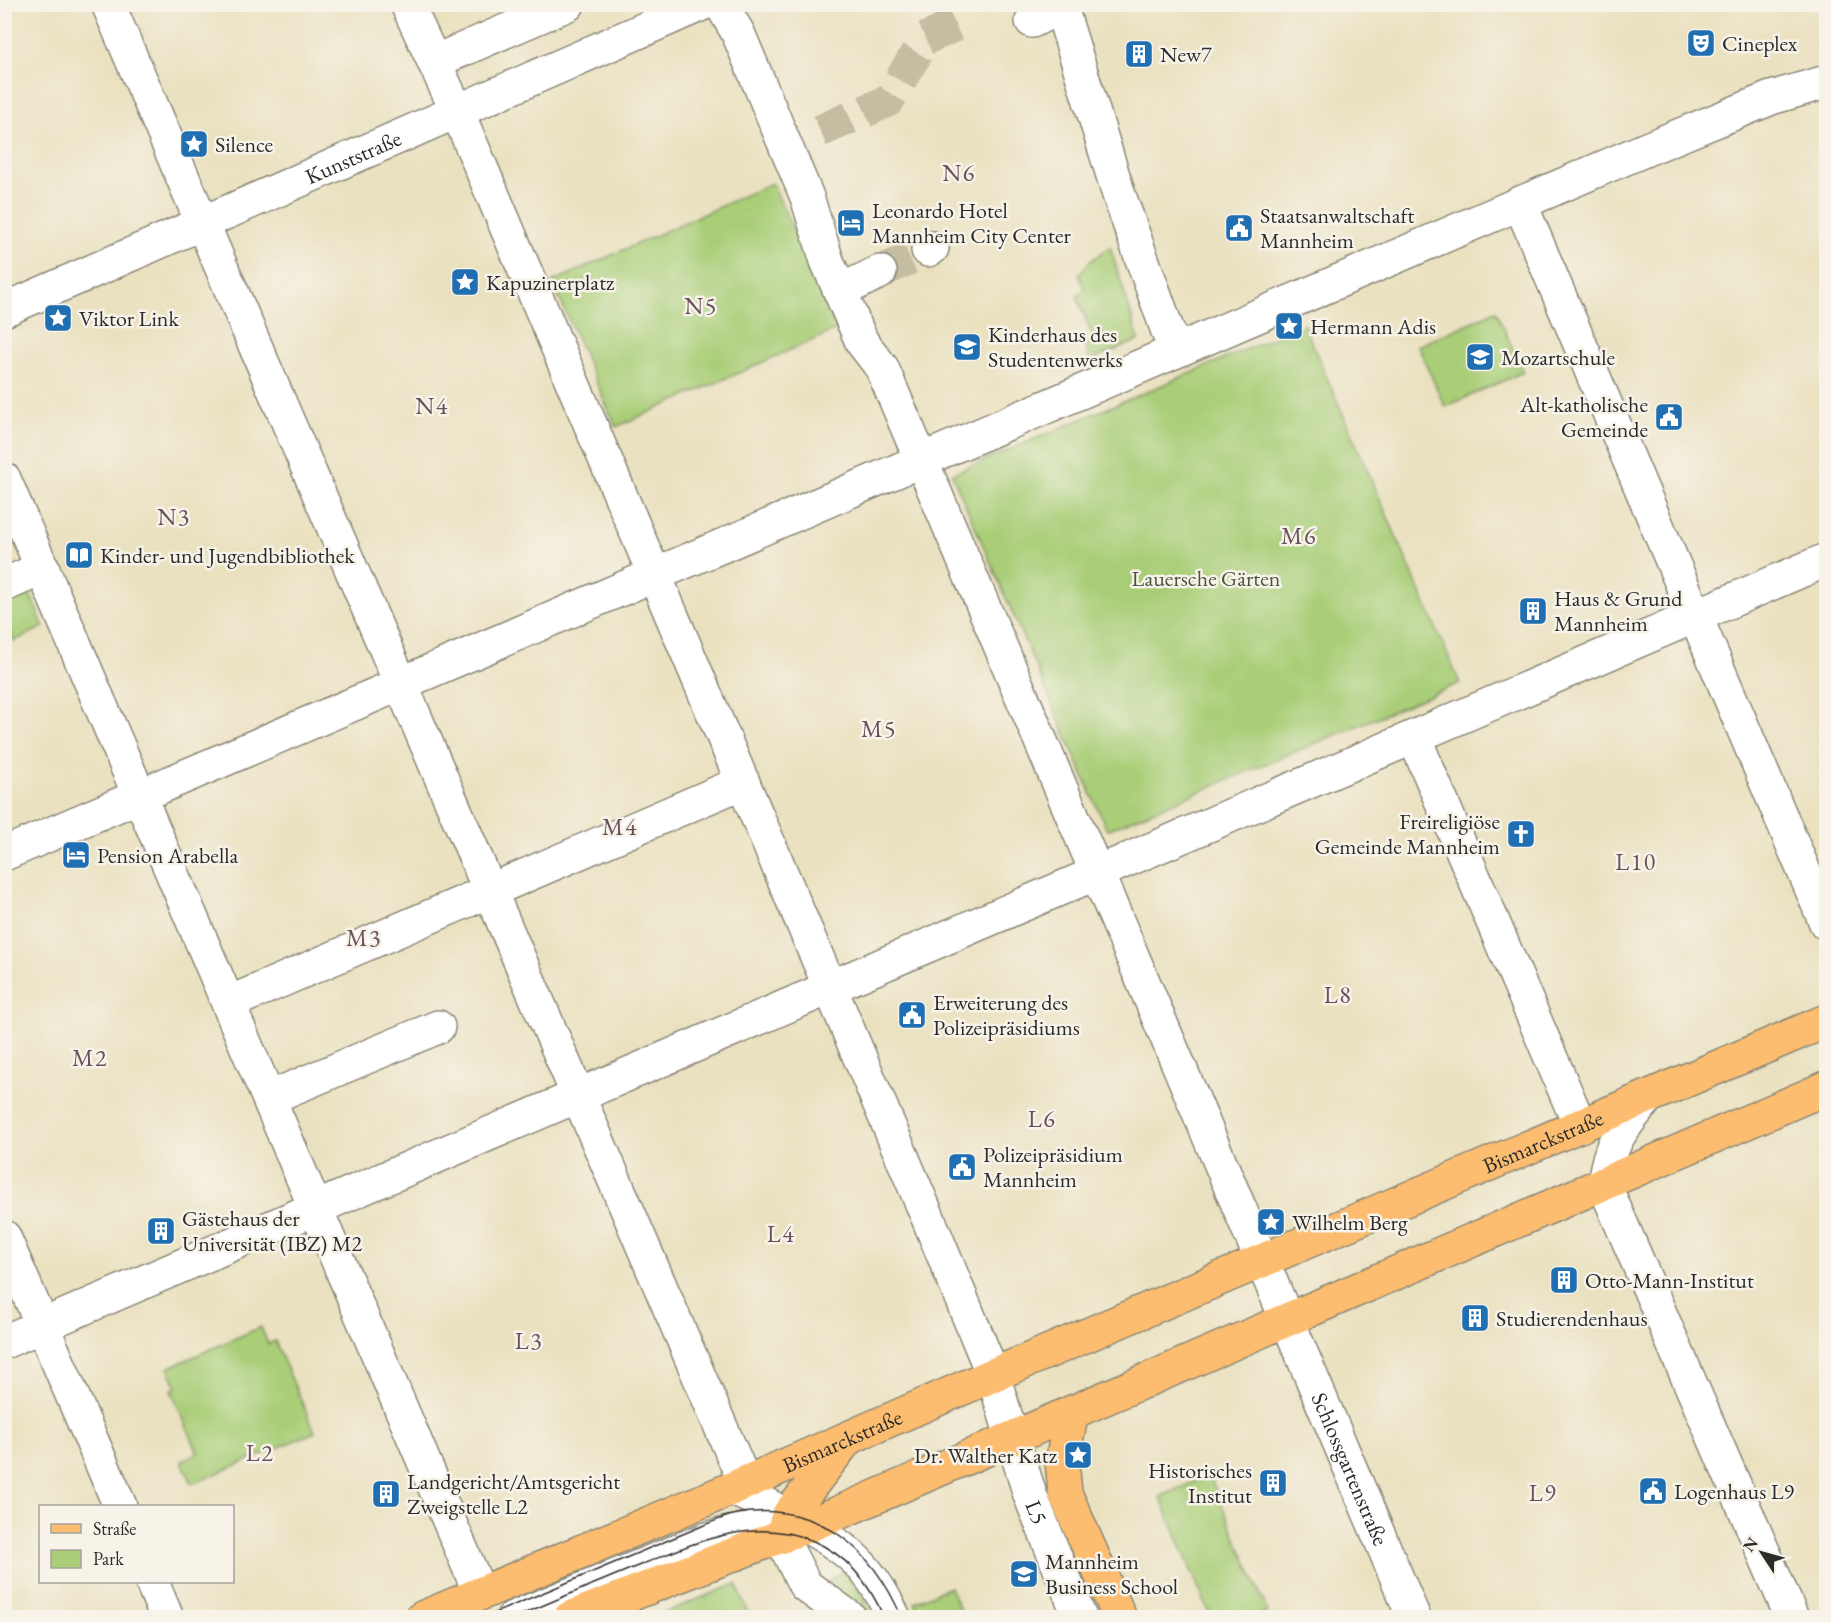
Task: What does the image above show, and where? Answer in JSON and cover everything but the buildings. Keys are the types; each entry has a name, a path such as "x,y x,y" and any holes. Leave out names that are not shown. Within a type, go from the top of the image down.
{"main road":[{"name":"Bismarckstraße","path":"422,1617 738,1486 993,1375 1827,1022"},
{"path":"570,1617 1013,1437 1827,1088"},
{"path":"1072,1412 1062,1461 1065,1493 1120,1617"},
{"path":"792,1525 847,1439"}],"street":[{"path":"108,4 201,225 490,890 738,1486 792,1525 852,1555 873,1577 894,1617"},
{"name":"L5","path":"407,4 457,111 993,1375 1029,1495 1080,1617"},
{"path":"434,62 568,4"},
{"name":"Kunststraße","path":"4,310 702,4"},
{"path":"721,4 738,33 807,197 840,291 862,342 882,368 1286,1320"},
{"path":"1049,14 1119,195 1175,351"},
{"path":"4,854 1520,203 1771,98 1827,82"},
{"path":"1520,203 1827,923"},
{"path":"840,291 880,272"},
{"path":"4,479 480,1593"},
{"path":"4,1342 1827,560"},
{"path":"4,585 43,568"},
{"path":"1414,737 1580,1126"},
{"path":"229,1003 743,782"},
{"path":"269,1098 438,1027"},
{"path":"1648,1097 1617,1135 1608,1158 1604,1184 1792,1617"},
{"path":"4,1237 120,1505"},
{"name":"Schlossgartenstraße","path":"1286,1320 1414,1617"},
{"path":"513,1617 706,1539 728,1533 792,1525"},
{"path":"792,1525 805,1586 850,1617"},
{"path":"153,1583 167,1617"}],"green space":[{"path":"772,183 838,329 616,427 552,282"},
{"path":"1110,247 1139,340 1089,361 1086,345 1094,340 1077,297 1084,289 1079,275 1089,262"},
{"path":"1496,311 1523,372 1445,407 1418,346"},
{"name":"Lauersche Gärten","path":"1304,325 1460,683 1107,830 952,474"},
{"path":"26,585 44,627 14,641 5,619 4,595"},
{"path":"261,1327 268,1344 275,1341 315,1432 192,1484 182,1461 198,1453 171,1390 177,1387 168,1368"},
{"path":"1209,1475 1268,1612 1255,1617 1211,1617 1160,1497"},
{"path":"843,1571 858,1588 875,1617 871,1617 856,1603 825,1584"},
{"path":"736,1584 750,1617 653,1617"},
{"path":"950,1587 963,1617 921,1617 915,1602"}],"tunnel":[{"path":"820,131 888,101 925,39 956,25 947,4"},
{"path":"880,272 928,250"}],"tram line":[{"path":"483,1618 722,1518 741,1513 769,1512 795,1515 819,1523 840,1536 876,1571 902,1618"},
{"path":"514,1618 693,1544 737,1533 764,1531 790,1534 813,1541 835,1553 854,1570 870,1592 884,1618"}],"place":[{"name":"Cineplex","path":"1701,43"},
{"name":"New7","path":"1139,54"},
{"name":"Silence","path":"194,144"},
{"name":"Leonardo Hotel Mannheim City Center","path":"851,223"},
{"name":"Staatsanwaltschaft Mannheim","path":"1239,228"},
{"name":"Kapuzinerplatz","path":"465,282"},
{"name":"Viktor Link","path":"58,318"},
{"name":"Hermann Adis","path":"1289,326"},
{"name":"Kinderhaus des Studentenwerks","path":"967,347"},
{"name":"Mozartschule","path":"1480,357"},
{"name":"Alt-katholische Gemeinde","path":"1669,417"},
{"name":"Kinder- und Jugendbibliothek","path":"79,555"},
{"name":"Haus & Grund Mannheim","path":"1533,611"},
{"name":"Freireligiöse Gemeinde Mannheim","path":"1521,834"},
{"name":"Pension Arabella","path":"76,855"},
{"name":"Erweiterung des Polizeipräsidiums","path":"912,1015"},
{"name":"Polizeipräsidium Mannheim","path":"962,1167"},
{"name":"Wilhelm Berg","path":"1271,1222"},
{"name":"Gästehaus der Universität (IBZ) M2","path":"161,1231"},
{"name":"Otto-Mann-Institut","path":"1564,1280"},
{"name":"Studierendenhaus","path":"1475,1318"},
{"name":"Dr. Walther Katz","path":"1078,1455"},
{"name":"Historisches Institut","path":"1273,1483"},
{"name":"Logenhaus L9","path":"1653,1491"},
{"name":"Landgericht/Amtsgericht Zweigstelle L2","path":"386,1494"},
{"name":"Mannheim Business School","path":"1024,1574"}],"district":[{"name":"N6","path":"959,173"},
{"name":"N5","path":"701,306"},
{"name":"N4","path":"432,406"},
{"name":"N3","path":"174,517"},
{"name":"M6","path":"1299,536"},
{"name":"M5","path":"879,729"},
{"name":"M4","path":"620,827"},
{"name":"L10","path":"1636,862"},
{"name":"M3","path":"364,938"},
{"name":"L8","path":"1338,995"},
{"name":"M2","path":"90,1058"},
{"name":"L6","path":"1042,1119"},
{"name":"L4","path":"781,1234"},
{"name":"L3","path":"529,1341"},
{"name":"L2","path":"260,1453"},
{"name":"L9","path":"1543,1493"}]}
